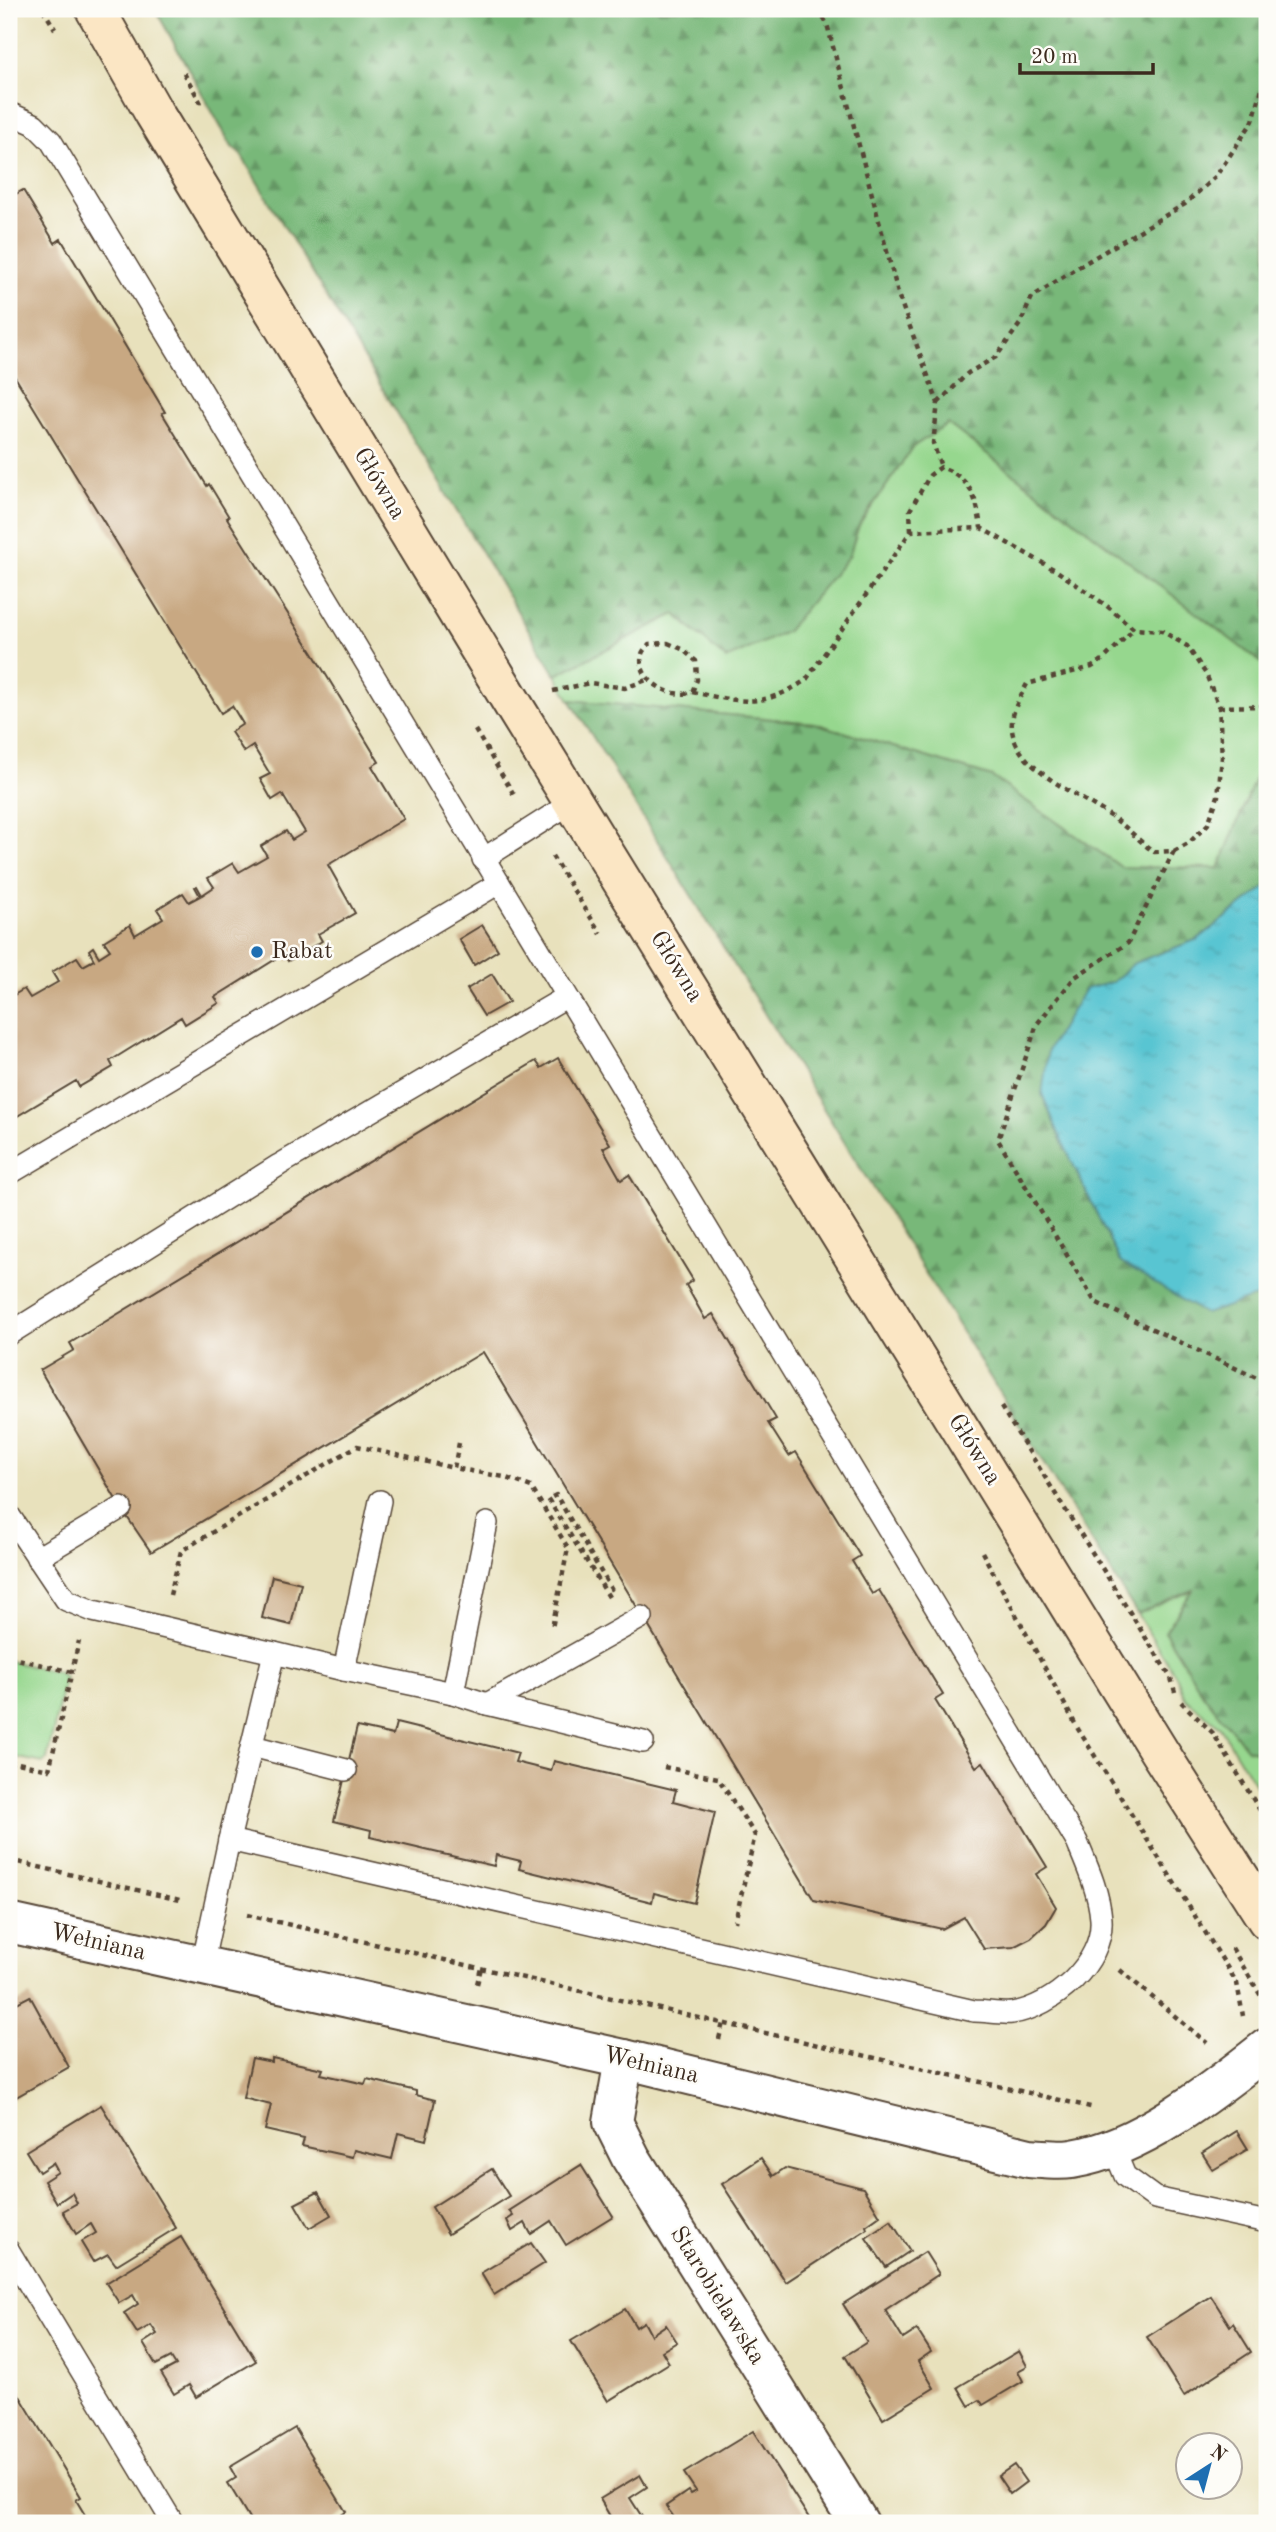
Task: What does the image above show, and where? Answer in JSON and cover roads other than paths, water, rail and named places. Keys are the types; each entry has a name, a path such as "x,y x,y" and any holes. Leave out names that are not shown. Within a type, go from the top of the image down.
{"street":[{"name":"Główna","path":"95,9 161,125 574,801 1160,1753 1267,1920"},
{"name":"Wełniana","path":"9,1923 624,2059 1029,2158 1071,2160 1114,2147 1158,2126 1256,2037"},
{"name":"Starobielawska","path":"624,2059 613,2122 631,2158 859,2523"}],"lane":[{"path":"9,113 33,124 51,141 1077,1842 1093,1880 1101,1920 1096,1949 1069,1985 1047,2000 1012,2013 974,2011 229,1840"},
{"path":"483,859 574,801"},
{"path":"9,1174 499,883"},
{"path":"9,1334 279,1165 566,997"},
{"path":"344,1670 380,1500"},
{"path":"37,1558 121,1508"},
{"path":"9,1515 66,1600 93,1611 453,1693 487,1704 643,1742"},
{"path":"453,1693 487,1523"},
{"path":"487,1704 636,1620"},
{"path":"202,1966 274,1653"},
{"path":"252,1746 346,1770"},
{"path":"1114,2147 1125,2176 1155,2198 1267,2222"},
{"path":"9,2251 173,2523"}],"water":[{"path":"1267,886 1267,1282 1262,1295 1205,1314 1120,1262 1042,1094 1048,1050 1085,989 1113,982 1134,963 1198,939"}],"place":[{"name":"Rabat","path":"257,952"}]}
